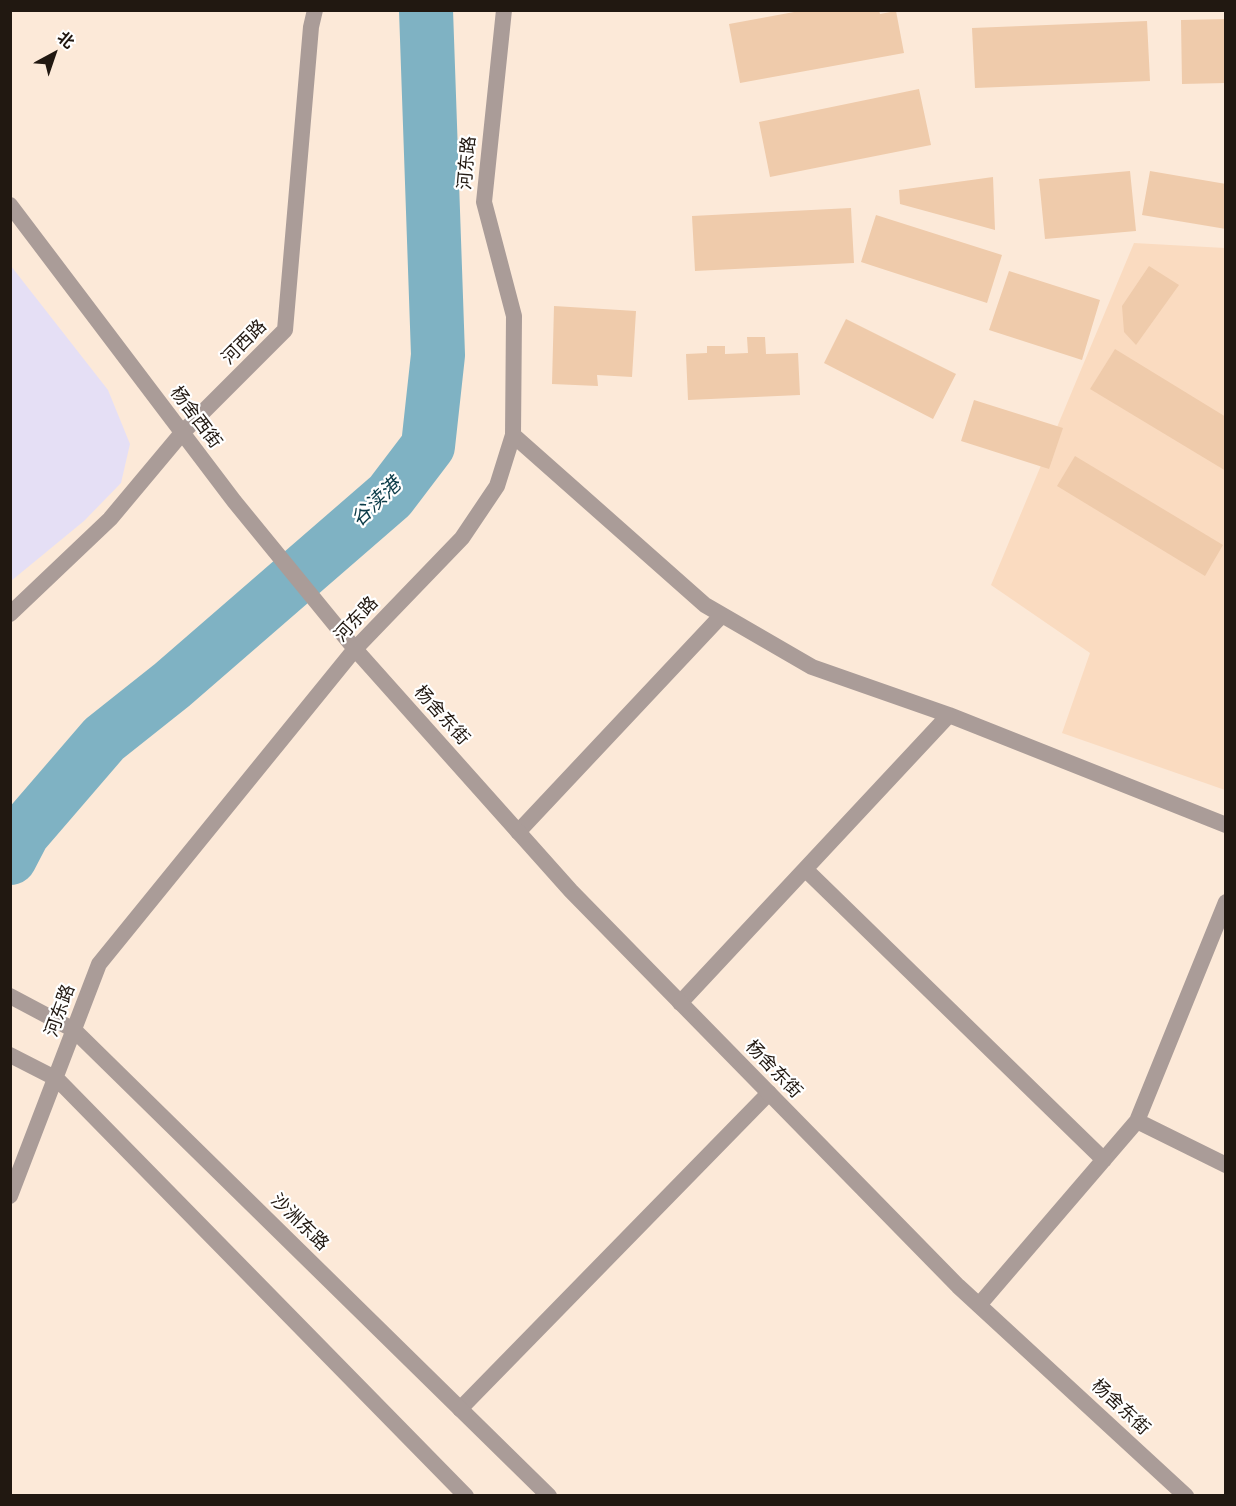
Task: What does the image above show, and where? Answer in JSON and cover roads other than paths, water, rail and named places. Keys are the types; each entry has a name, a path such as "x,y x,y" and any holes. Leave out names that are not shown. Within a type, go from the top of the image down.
{"street":[{"name":"河东路","path":"10,1196 57,1079 99,964 355,649 462,538 496,486 513,435 514,316 484,202 504,10"},
{"name":"河西路","path":"10,614 110,519 183,433 285,330 313,19"},
{"name":"杨舍西街","path":"10,205 234,501 355,649"},
{"path":"513,435 705,605 812,667 950,715 1226,825"},
{"path":"518,831 722,615"},
{"name":"杨舍东街","path":"355,649 571,891 680,1003 979,1305 1186,1496"},
{"path":"680,1003 950,715"},
{"path":"805,869 1104,1160"},
{"path":"979,1305 1137,1121 1226,902"},
{"name":"沙洲东路","path":"10,996 74,1030 549,1496"},
{"path":"10,1054 57,1079 466,1496"},
{"path":"460,1408 769,1093"},
{"path":"1137,1121 1226,1165"}],"waterway":[{"name":"谷渎港","path":"10,858 23,833 104,739 172,685 390,496 428,446 438,355 426,10"}]}
